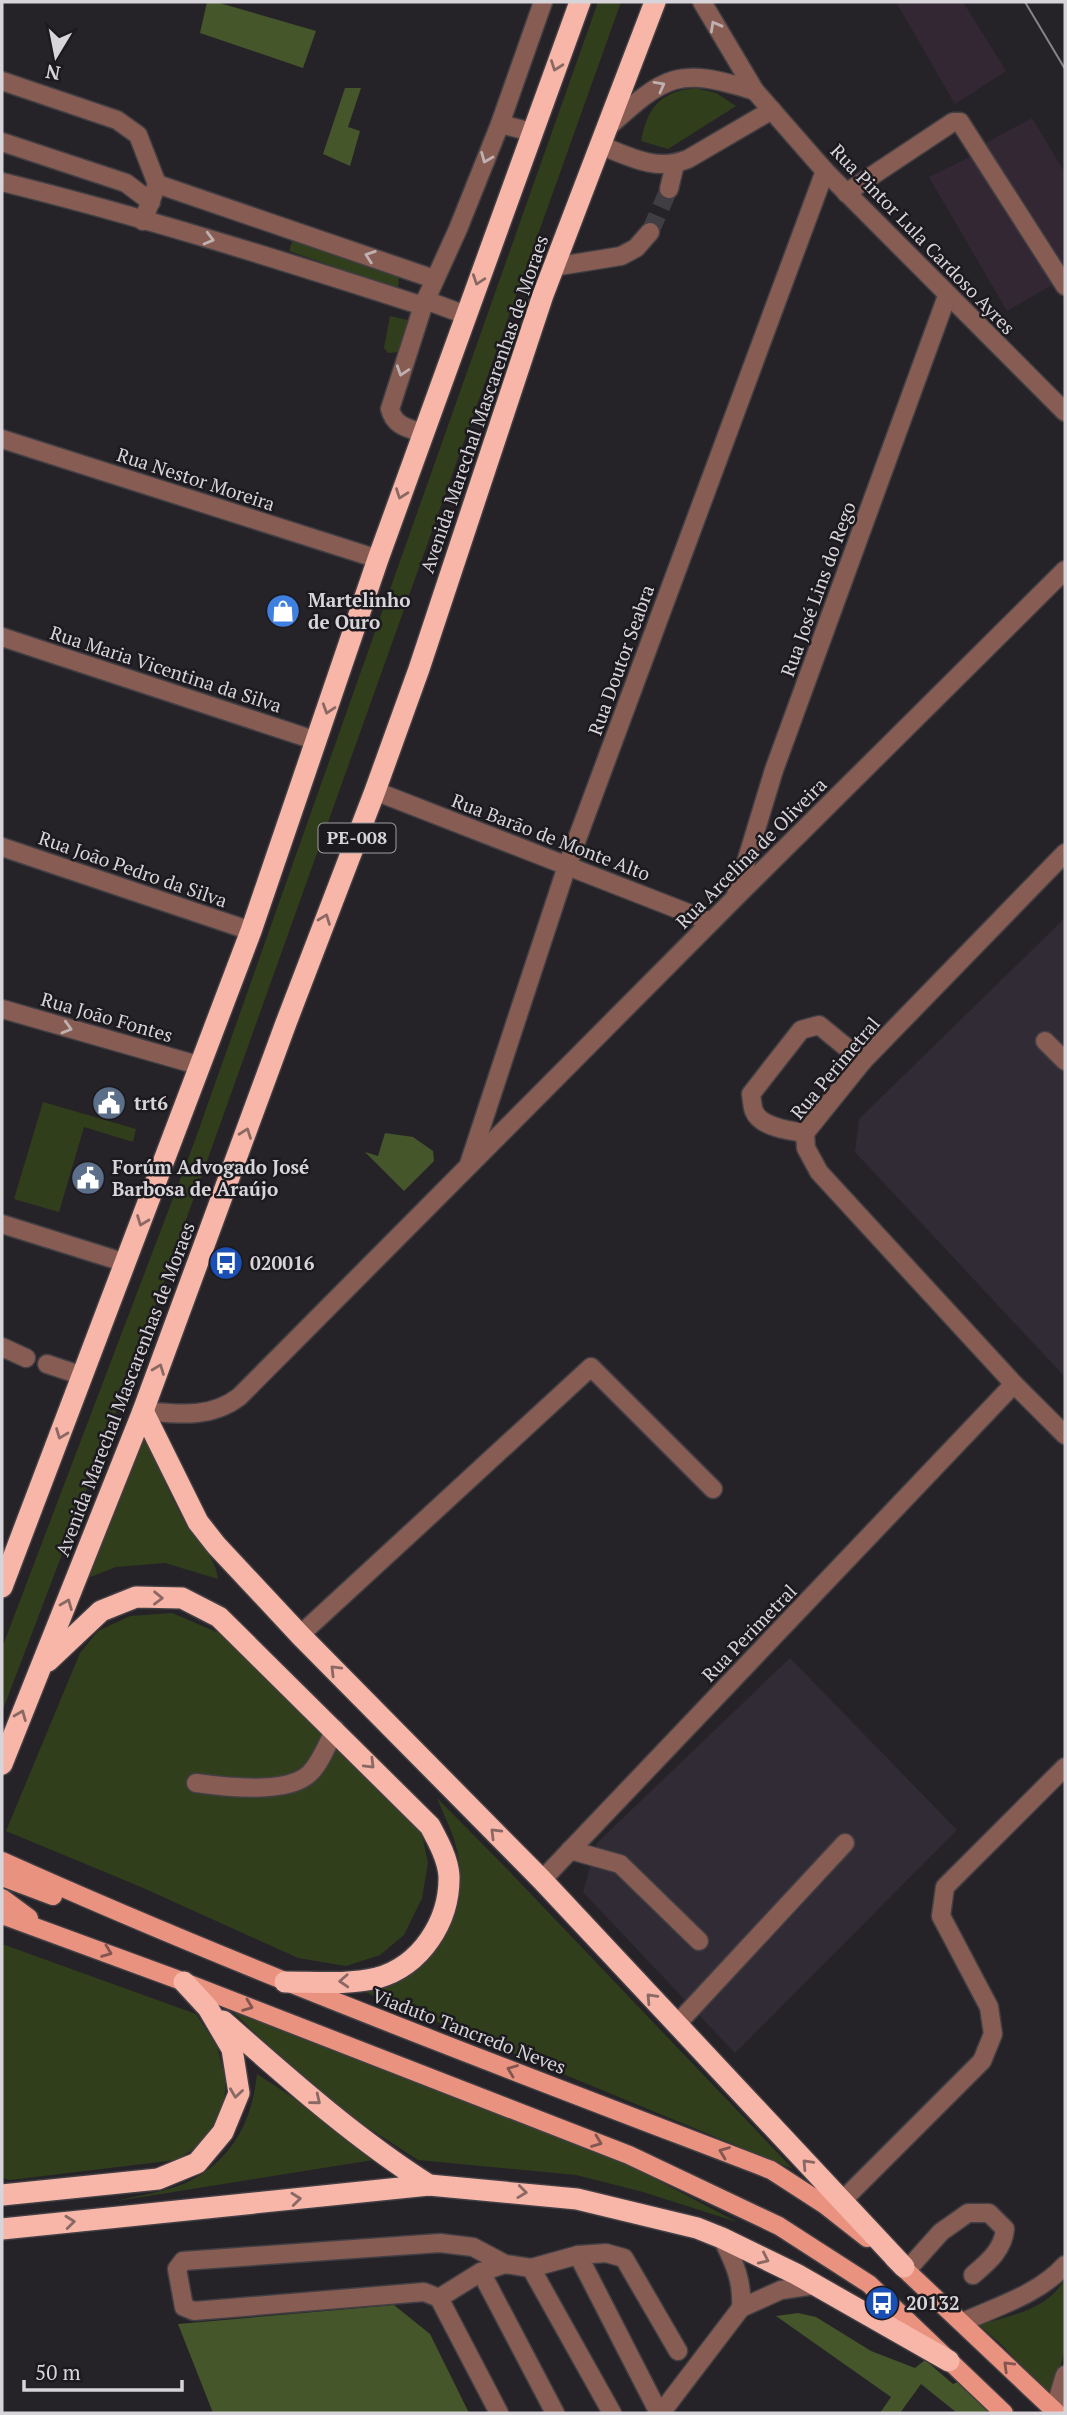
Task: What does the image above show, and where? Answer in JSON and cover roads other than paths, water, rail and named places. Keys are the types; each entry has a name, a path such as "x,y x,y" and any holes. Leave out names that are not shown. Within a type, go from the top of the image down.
{"highway":[{"name":"PE-008","path":"2,1587 251,931 378,559 580,2"},
{"name":"Avenida Marechal Mascarenhas de Moraes","path":"2,1764 143,1411 374,791 419,669 553,267 655,2"},
{"path":"143,1411 198,1522 216,1545 300,1635 542,1880 906,2269"},
{"path":"41,1667 101,1611 136,1597 182,1598 219,1617 430,1826 442,1848 449,1874 446,1906 433,1936 420,1952 401,1968 377,1978 285,1982"},
{"path":"182,1981 208,2008 280,2071 386,2158 429,2185"},
{"path":"2,2195 158,2179 197,2163 223,2132 239,2093 232,2049 208,2008"},
{"path":"2,2229 429,2185 578,2199 697,2228 722,2238 815,2285 949,2361"}],"main road":[{"name":"Viaduto Tancredo Neves","path":"2,1861 133,1920 285,1982 771,2170 825,2205 906,2269 1056,2412"},
{"path":"2,1877 133,1920"},
{"path":"2,1898 43,1928"},
{"path":"2,1914 629,2155 779,2225 869,2284 1004,2413"}],"street":[{"path":"423,433 397,424 390,409 424,303 458,229 500,124 543,2"},
{"name":"Rua Pintor Lula Cardoso Ayres","path":"702,2 755,91 825,171 1065,412"},
{"name":"Rua Pintor Lula Cardoso Ayres","path":"603,136 643,95 670,80 691,76 717,78 755,91"},
{"path":"2,81 117,120 138,135 157,184 143,221"},
{"path":"603,136 645,163 675,164 772,110"},
{"path":"846,193 953,122 960,122 1065,286"},
{"path":"500,124 532,132"},
{"path":"2,142 126,184 151,202"},
{"path":"669,189 675,164"},
{"name":"Rua Doutor Seabra","path":"468,1167 567,866 825,171"},
{"path":"2,182 250,250 466,315"},
{"path":"157,184 434,279"},
{"path":"553,267 621,256 636,248 650,232"},
{"name":"Rua José Lins do Rego","path":"734,898 774,770 947,296"},
{"name":"Rua Nestor Moreira","path":"2,439 378,559"},
{"name":"Rua Arcelina de Oliveira","path":"143,1411 190,1415 216,1411 228,1405 249,1387 734,898 1065,570"},
{"name":"Rua Maria Vicentina da Silva","path":"2,637 317,741"},
{"name":"Rua Barão de Monte Alto","path":"374,791 712,922"},
{"name":"Rua João Pedro da Silva","path":"2,846 251,931"},
{"name":"Rua Perimetral","path":"1065,853 863,1061 805,1133 806,1148 819,1171 1014,1384 1065,1435"},
{"name":"Rua João Fontes","path":"2,1009 201,1066"},
{"path":"805,1133 780,1129 760,1119 755,1113 751,1094 801,1030 819,1025 863,1061"},
{"path":"1045,1041 1065,1061"},
{"path":"2,1224 126,1263"},
{"path":"2,1347 26,1358"},
{"path":"47,1364 83,1376"},
{"path":"300,1635 591,1367 713,1489"},
{"name":"Rua Perimetral","path":"542,1880 1014,1384"},
{"path":"196,1783 241,1787 281,1785 297,1781 309,1774 316,1765 335,1729"},
{"path":"842,2201 982,2061 993,2034 989,2007 941,1916 946,1887 1065,1767"},
{"path":"677,2024 845,1843"},
{"path":"570,1850 620,1864 699,1941"},
{"path":"906,2269 941,2232 968,2213 989,2213 1005,2229 1004,2240 992,2259 973,2275"},
{"path":"722,2238 736,2267 742,2290 741,2308"},
{"path":"499,2413 439,2298 424,2291 194,2311 184,2308 177,2269 183,2262 440,2243 472,2248 505,2264 531,2268 578,2255 606,2253 624,2258 678,2351"},
{"path":"578,2255 660,2413 741,2308 781,2290 815,2285"},
{"path":"439,2298 481,2272 505,2264"},
{"path":"963,2322 1036,2289 1065,2265"},
{"path":"531,2268 612,2413"},
{"path":"481,2272 555,2413"},
{"path":"1056,2412 1065,2375"}],"tunnel":[{"path":"650,232 669,189"}],"tram line":[{"path":"1025,2 1065,69"}],"place":[{"name":"Martelinho de Ouro","path":"283,611"},
{"name":"trt6","path":"109,1103"},
{"name":"Forúm Advogado José Barbosa de Araújo","path":"88,1178"},
{"name":"020016","path":"226,1263"},
{"name":"20132","path":"882,2303"}]}
